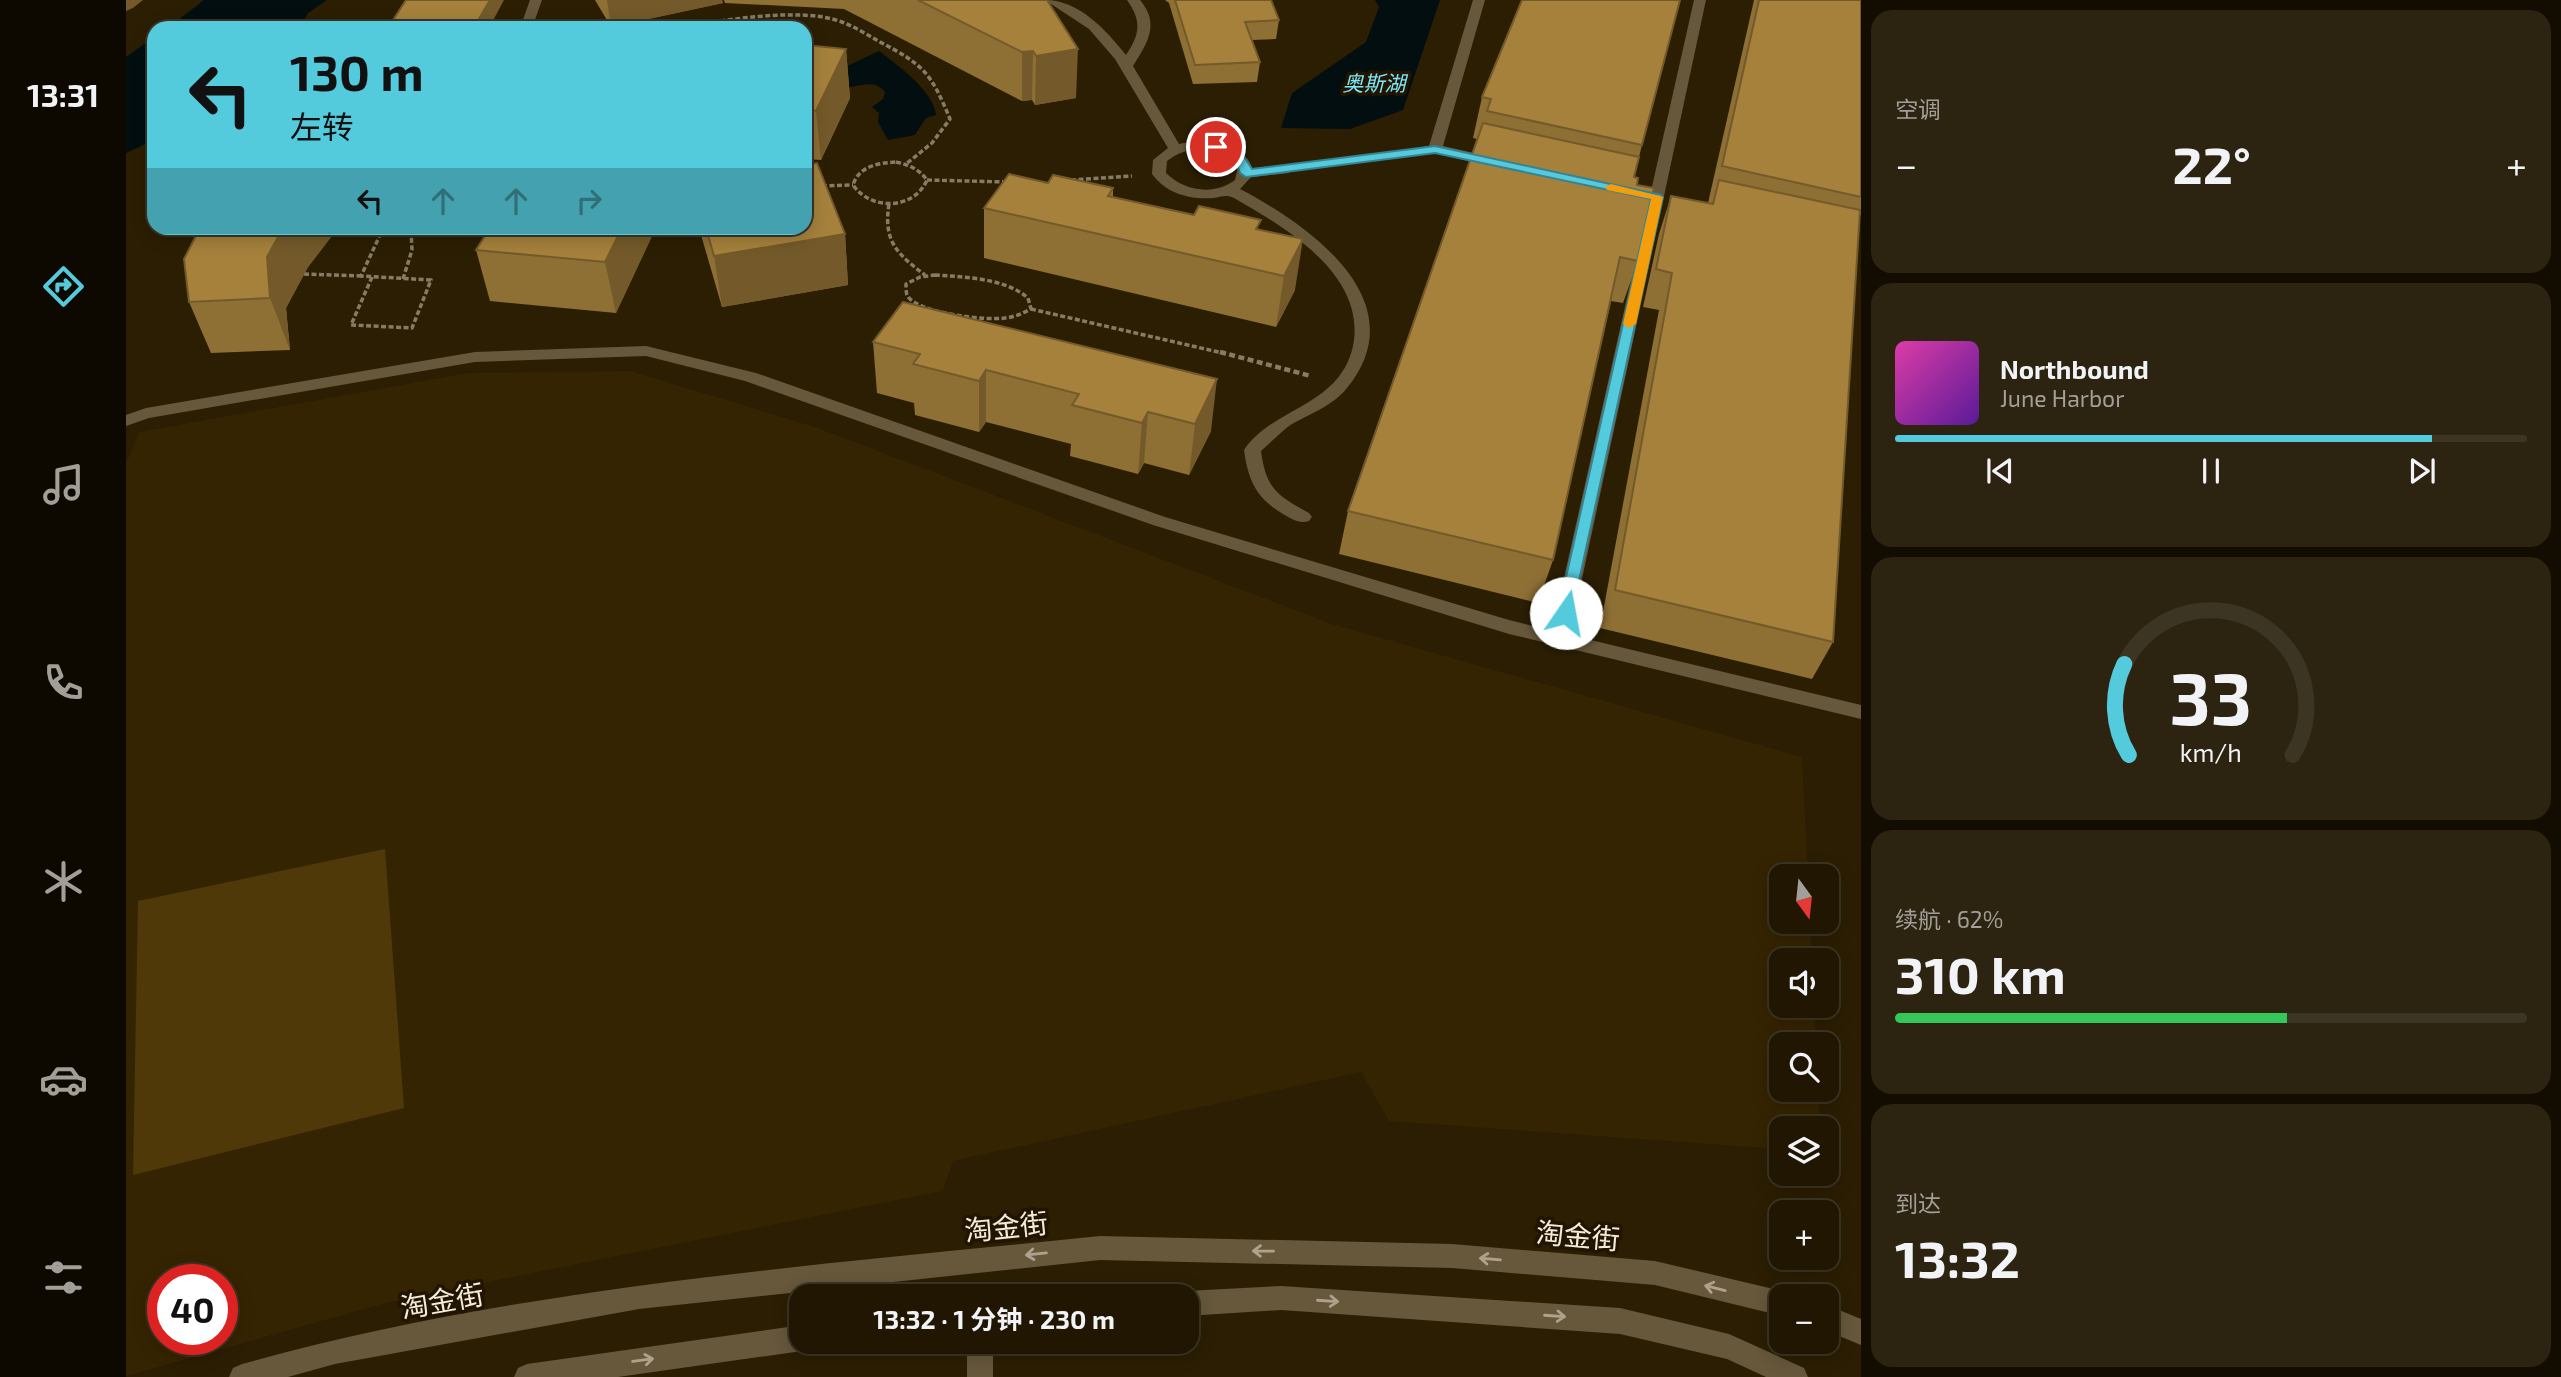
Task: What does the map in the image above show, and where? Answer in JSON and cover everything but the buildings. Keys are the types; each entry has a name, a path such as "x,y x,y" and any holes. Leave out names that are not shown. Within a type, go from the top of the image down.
{"street":[{"path":"528,21 536,0"},
{"path":"1051,0 1094,26 1127,65 1175,149"},
{"path":"1127,65 1147,27 1145,12 1133,0"},
{"path":"1435,149 1479,0"},
{"path":"1560,639 1700,0"},
{"path":"1202,145 1216,147 1239,157 1245,165 1246,173 1238,185 1229,190 1194,193 1172,186 1159,174 1160,160 1175,149 1202,145"},
{"path":"1246,173 1435,149 1514,166"},
{"path":"1229,190 1286,222 1322,251 1354,290 1364,320 1362,355 1342,384 1325,400 1283,423 1252,450 1255,477 1268,497 1303,517"},
{"path":"126,421 146,413 475,357 646,351 750,377 1159,521 1509,627 1861,712"},
{"name":"淘金街","path":"242,1377 335,1351 639,1297 1100,1248 1465,1257 1655,1273 1769,1301"},
{"path":"1199,1303 1281,1298 1620,1321 1729,1347 1796,1377"},
{"path":"1839,1323 1861,1332"},
{"path":"527,1377 789,1340"},
{"path":"979,1377 980,1354"}],"path":[{"path":"720,21 800,15 841,21 914,60 936,86 950,118 932,143 906,164"},
{"path":"853,186 858,173 874,165 906,164 916,168 927,180 1018,182"},
{"path":"1061,181 1159,174"},
{"path":"853,186 862,197 890,204 915,198 926,186 927,180"},
{"path":"817,187 853,186"},
{"path":"890,204 887,213 888,236 896,253 925,276"},
{"path":"361,276 380,235"},
{"path":"403,279 412,250 411,235"},
{"path":"304,274 361,276 431,280 412,328 351,326 372,277"},
{"path":"1031,309 1028,298 1019,290 953,276 925,276 906,284 906,294 911,300 922,306 962,316 1010,319 1031,309 1183,342 1342,384"}],"shaded area":[{"path":"630,371 815,427 1332,624 1802,757 1807,864 1769,864 1769,934 1811,934 1811,948 1769,948 1769,1018 1815,1018 1815,1032 1769,1032 1769,1102 1819,1102 1819,1116 1769,1116 1769,1148 1389,1121 1361,1072 953,1161 943,1191 389,1302 238,1344 238,1264 147,1264 147,1355 201,1355 126,1376 126,464 139,432 468,373"},
{"path":"385,849 404,1108 133,1175 138,901"}],"water":[{"path":"204,0 327,0 308,13 304,21 177,21"},
{"name":"奥斯湖","path":"1375,0 1440,0 1403,110 1350,129 1281,128 1292,93 1366,42 1379,7"},
{"path":"147,42 147,143 126,153 126,57"},
{"path":"879,51 922,88 934,106 936,115 926,118 915,135 888,140 878,122 879,113 872,107 883,99 885,92 881,88 866,84 845,88 843,68"}],"slow traffic":[{"path":"1611,187 1657,197 1629,324"}],"route":[{"path":"1216,147 1239,157 1245,165 1246,173 1435,149 1657,197 1566,613"}]}
